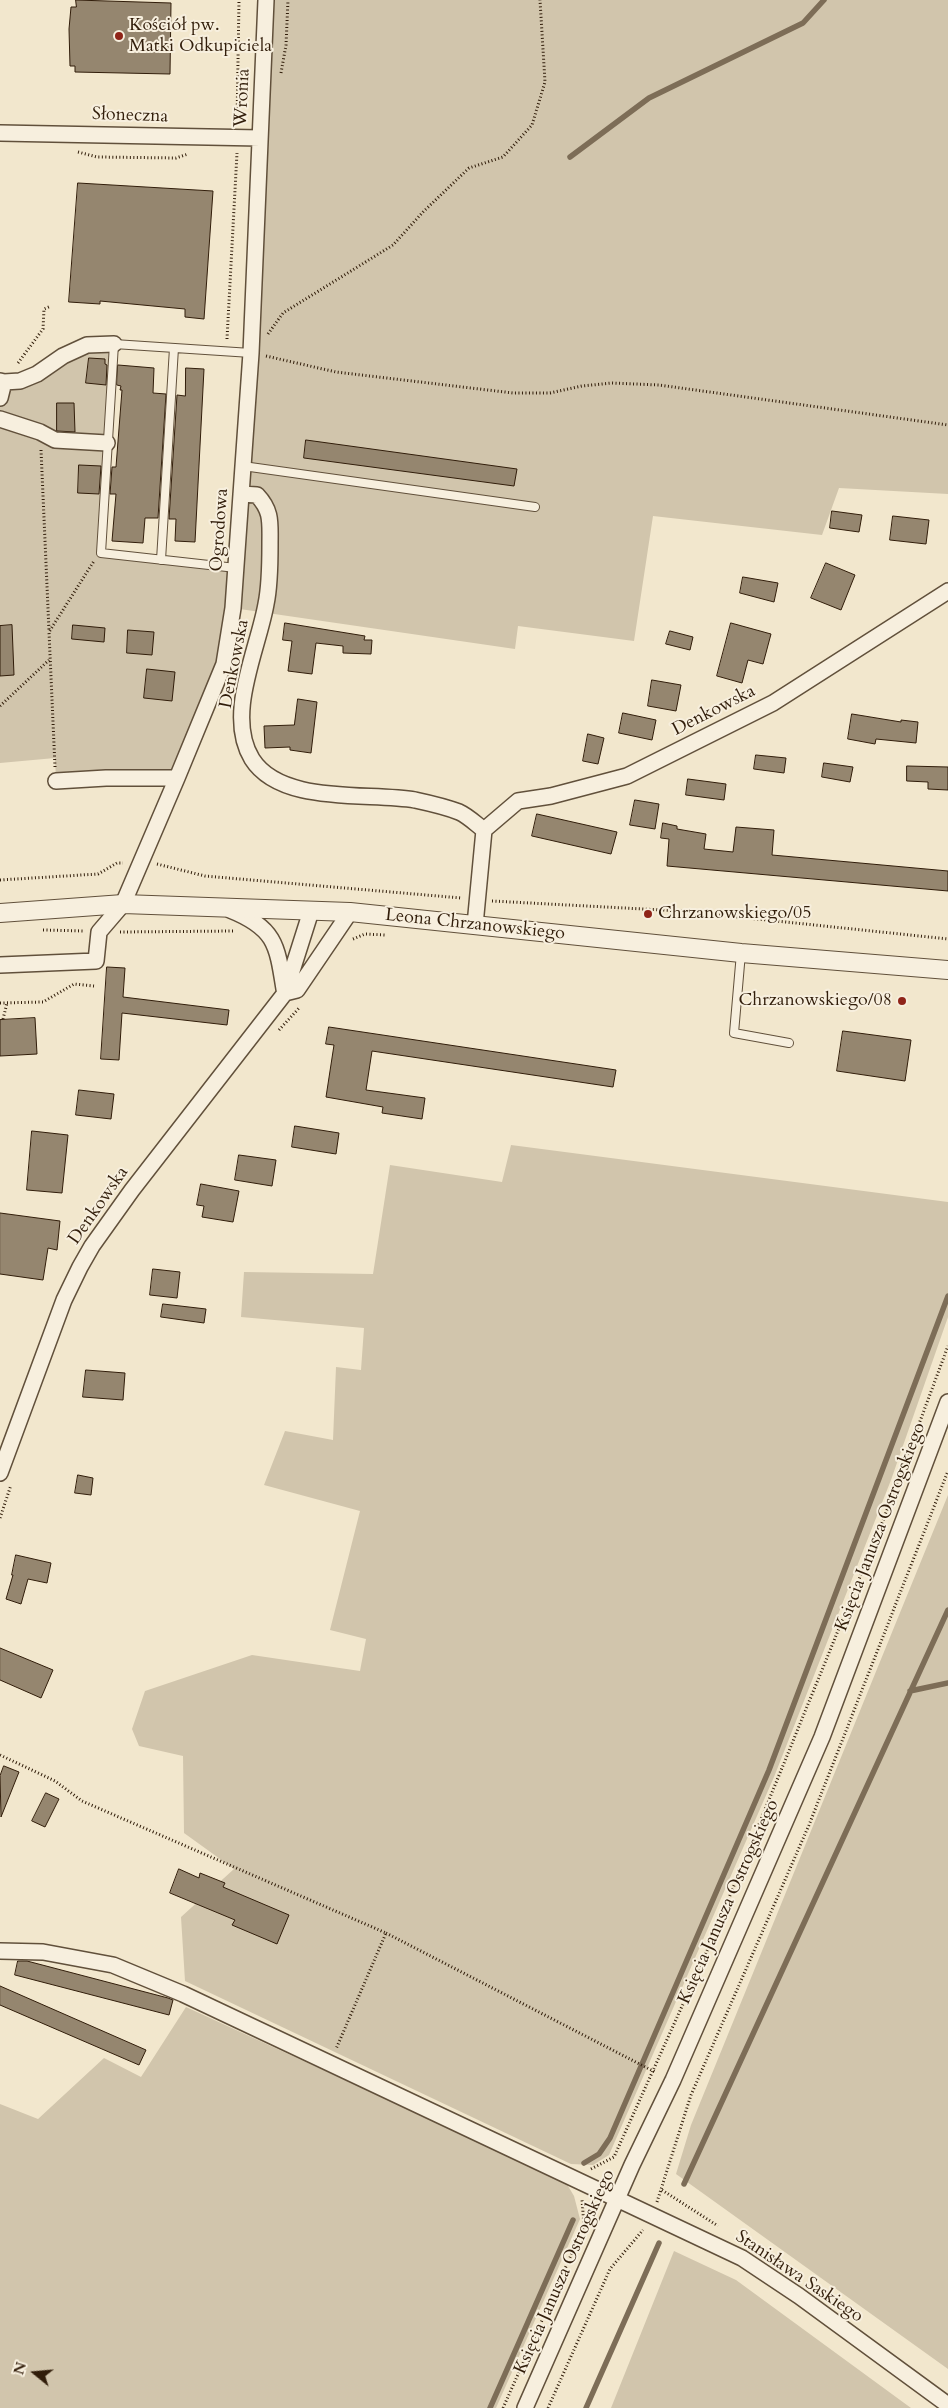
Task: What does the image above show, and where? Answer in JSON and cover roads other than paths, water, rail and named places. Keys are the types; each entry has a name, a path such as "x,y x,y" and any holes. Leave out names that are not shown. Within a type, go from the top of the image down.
{"street":[{"name":"Wronia","path":"260,138 266,0"},
{"name":"Słoneczna","path":"0,133 260,138"},
{"name":"Ogrodowa","path":"0,966 96,960 99,932 122,904 178,778 224,664 233,608 251,353 260,138"},
{"path":"0,398 2,381 20,381 37,374 62,356 87,345 114,344"},
{"path":"0,419 40,432 55,440 107,443"},
{"name":"Denkowska","path":"241,494 257,495 267,505 270,518 270,561 266,604 241,706 244,733 251,758 264,773 301,790 416,800 460,812 484,830 518,801 551,796 627,776 773,703 948,591"},
{"path":"56,781 106,778 178,778"},
{"path":"475,924 484,830"},
{"name":"Leona Chrzanowskiego","path":"0,913 122,904 350,912 741,953 948,970"},
{"path":"221,906 251,918 272,939 277,949 285,993"},
{"name":"Denkowska","path":"7,1474 64,1300 92,1246 132,1190 285,993 311,911"},
{"name":"Denkowska","path":"285,993 297,990 350,912"},
{"name":"Księcia Janusza Ostrogskiego","path":"525,2408 673,2080 822,1737 948,1402"},
{"name":"Stanisława Saskiego","path":"0,1951 43,1952 113,1964 183,1994 652,2214 750,2264 948,2405"}],"lane":[{"path":"236,568 101,553 107,443 114,344 251,353"},
{"path":"161,560 174,348"},
{"path":"242,466 535,507"},
{"path":"741,953 734,1033 789,1043"}],"waterway":[{"path":"570,157 649,98 803,23 824,0"},
{"path":"584,2163 599,2154 610,2138 769,1770 948,1296"},
{"path":"684,2184 948,1610"},
{"path":"910,1691 948,1683"},
{"path":"490,2408 573,2220"},
{"path":"586,2408 659,2243"}],"place":[{"name":"Kościół pw. Matki Odkupiciela","path":"119,36"},
{"name":"Chrzanowskiego/05","path":"648,914"},
{"name":"Chrzanowskiego/08","path":"902,1001"}]}
